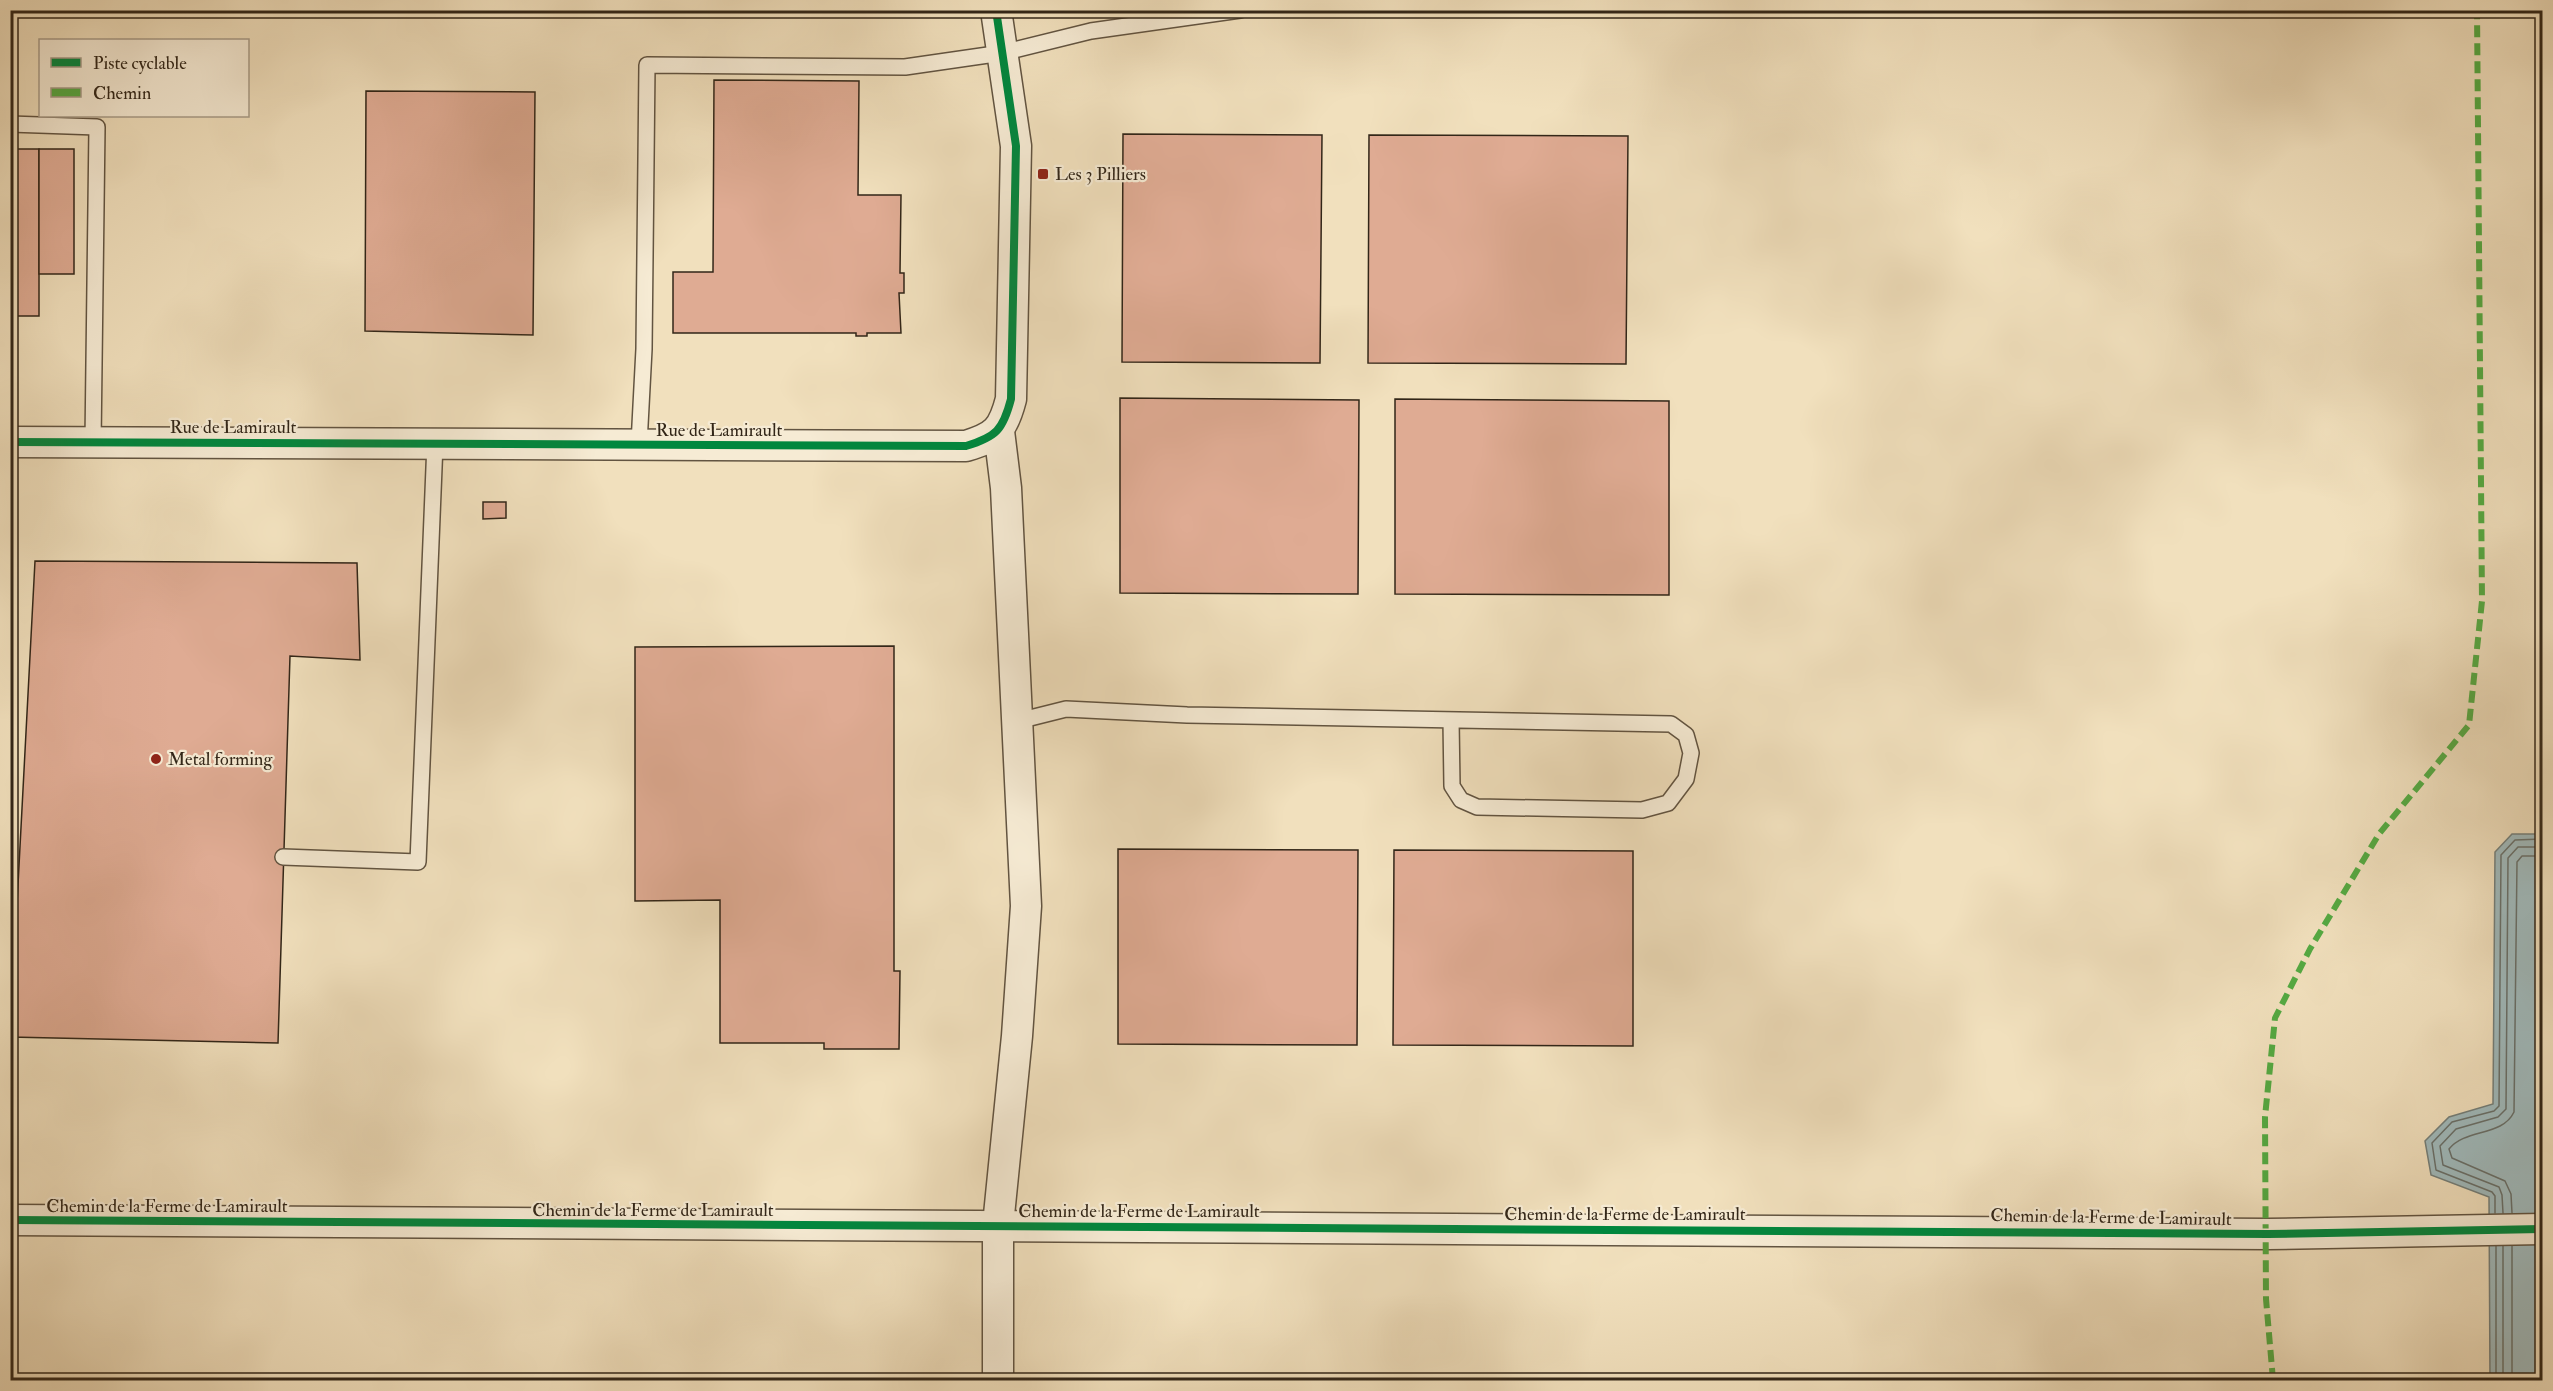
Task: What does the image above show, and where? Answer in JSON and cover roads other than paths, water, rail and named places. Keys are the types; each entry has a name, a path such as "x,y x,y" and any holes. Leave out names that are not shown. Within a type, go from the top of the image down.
{"street":[{"path":"996,10 1016,146 1011,399 999,431 1006,488 1026,906 1017,1036 998,1225 998,1380"},
{"name":"Rue de Lamirault","path":"10,441 966,446 987,440 999,431"},
{"name":"Chemin de la Ferme de Lamirault","path":"10,1220 2268,1234 2542,1228"}],"lane":[{"path":"639,444 644,349 647,65 905,67 1002,53 1091,31 1240,10"},
{"path":"10,124 97,127 93,442"},
{"path":"283,857 418,862 435,443"},
{"path":"1018,721 1066,709 1117,713 1671,724 1686,735 1691,753 1686,779 1668,803 1642,810 1477,807 1461,800 1452,786 1451,720"}],"water":[{"path":"2512,834 2542,834 2542,1380 2490,1380 2489,1197 2431,1175 2425,1141 2449,1117 2493,1104 2495,852"}],"place":[{"name":"Les 3 Pilliers","path":"1043,174"},
{"name":"Metal forming","path":"156,759"}]}
